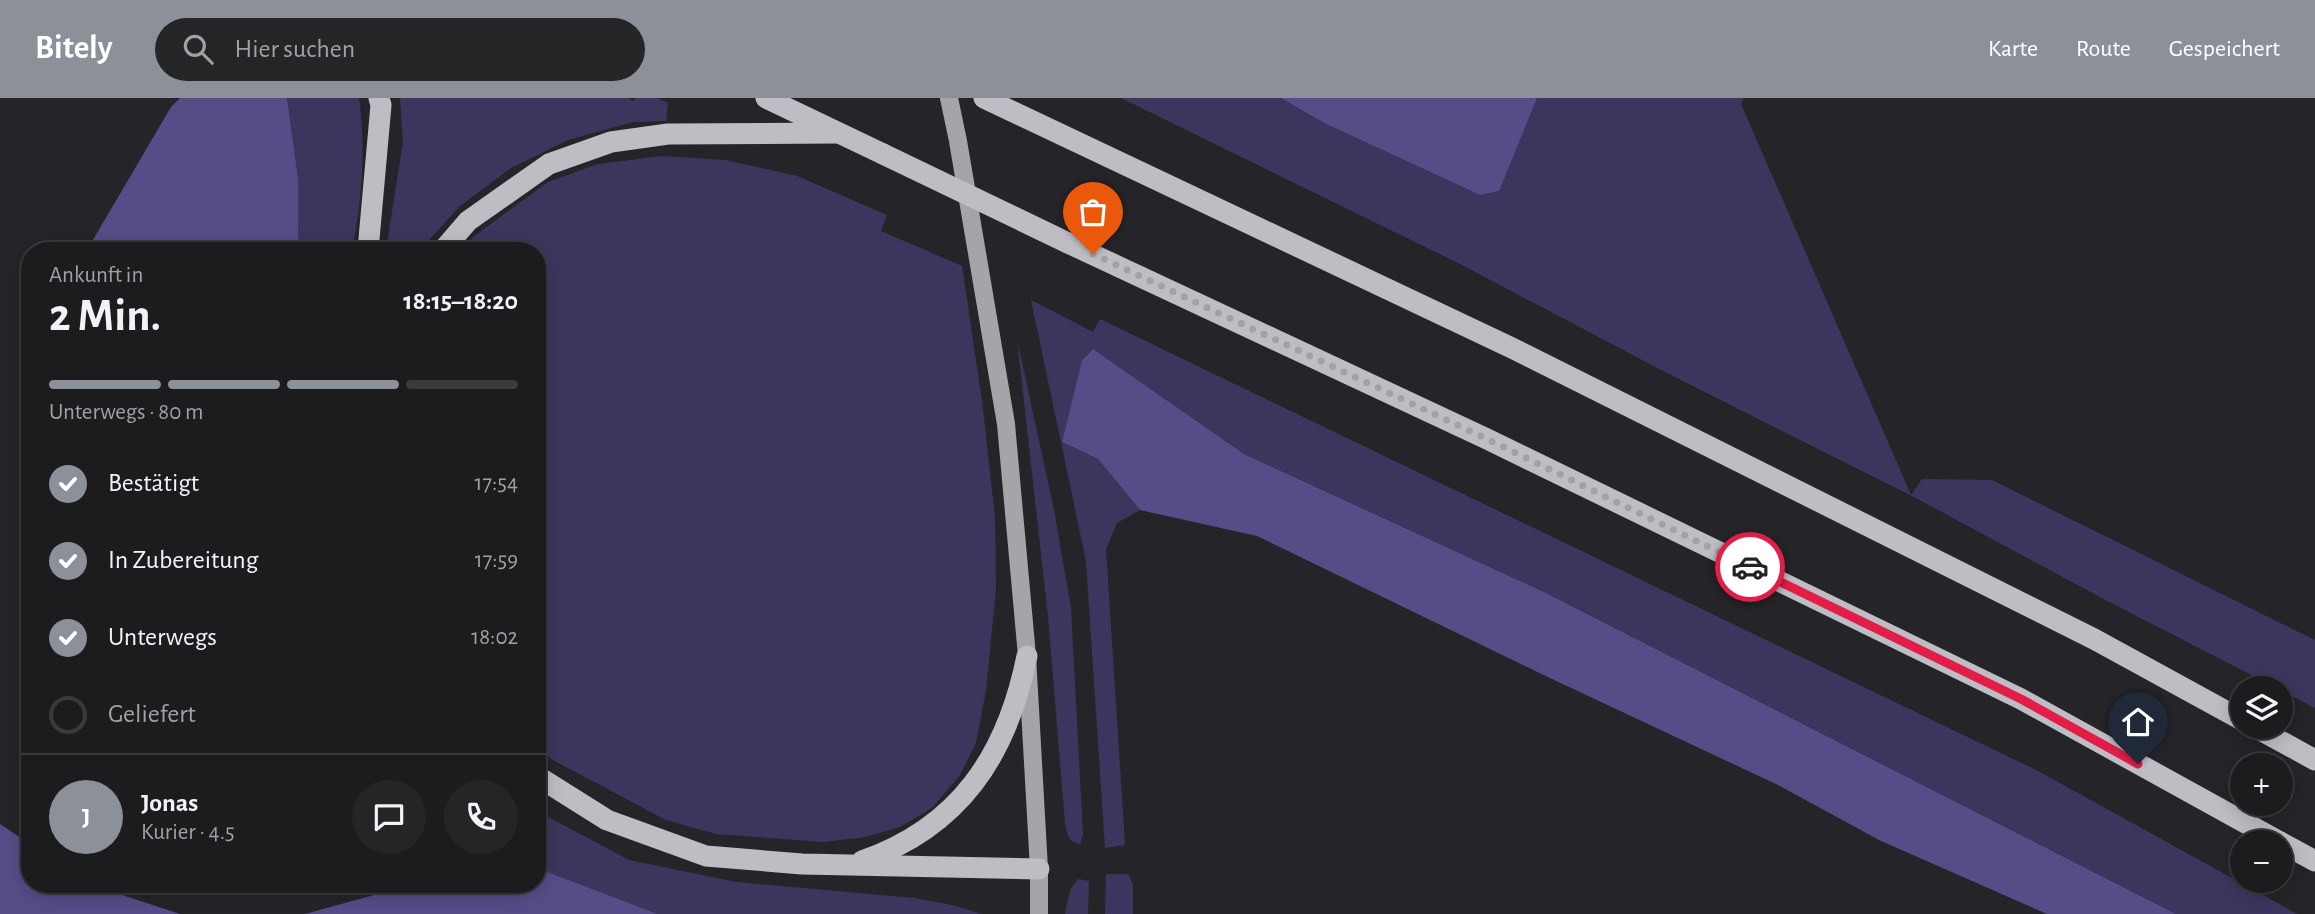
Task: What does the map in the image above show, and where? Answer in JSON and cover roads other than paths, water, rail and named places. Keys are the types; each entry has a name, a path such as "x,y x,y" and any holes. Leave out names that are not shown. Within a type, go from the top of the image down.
{"highway":[{"path":"369,242 381,105 379,98"},
{"path":"766,98 1485,438 2021,699 2258,830"},
{"path":"984,98 1512,348 2094,639 2230,713"},
{"path":"450,242 468,221 550,164 611,142 668,134 838,133"},
{"path":"848,866 913,838 953,807 972,787 990,761 1003,735 1015,706 1027,656"},
{"path":"2277,739 2315,760"},
{"path":"546,782 607,820 706,856 848,866 1040,869"},
{"path":"2293,849 2315,861"}],"main road":[{"path":"949,98 1006,424 1027,656 1040,869 1039,914"}]}
